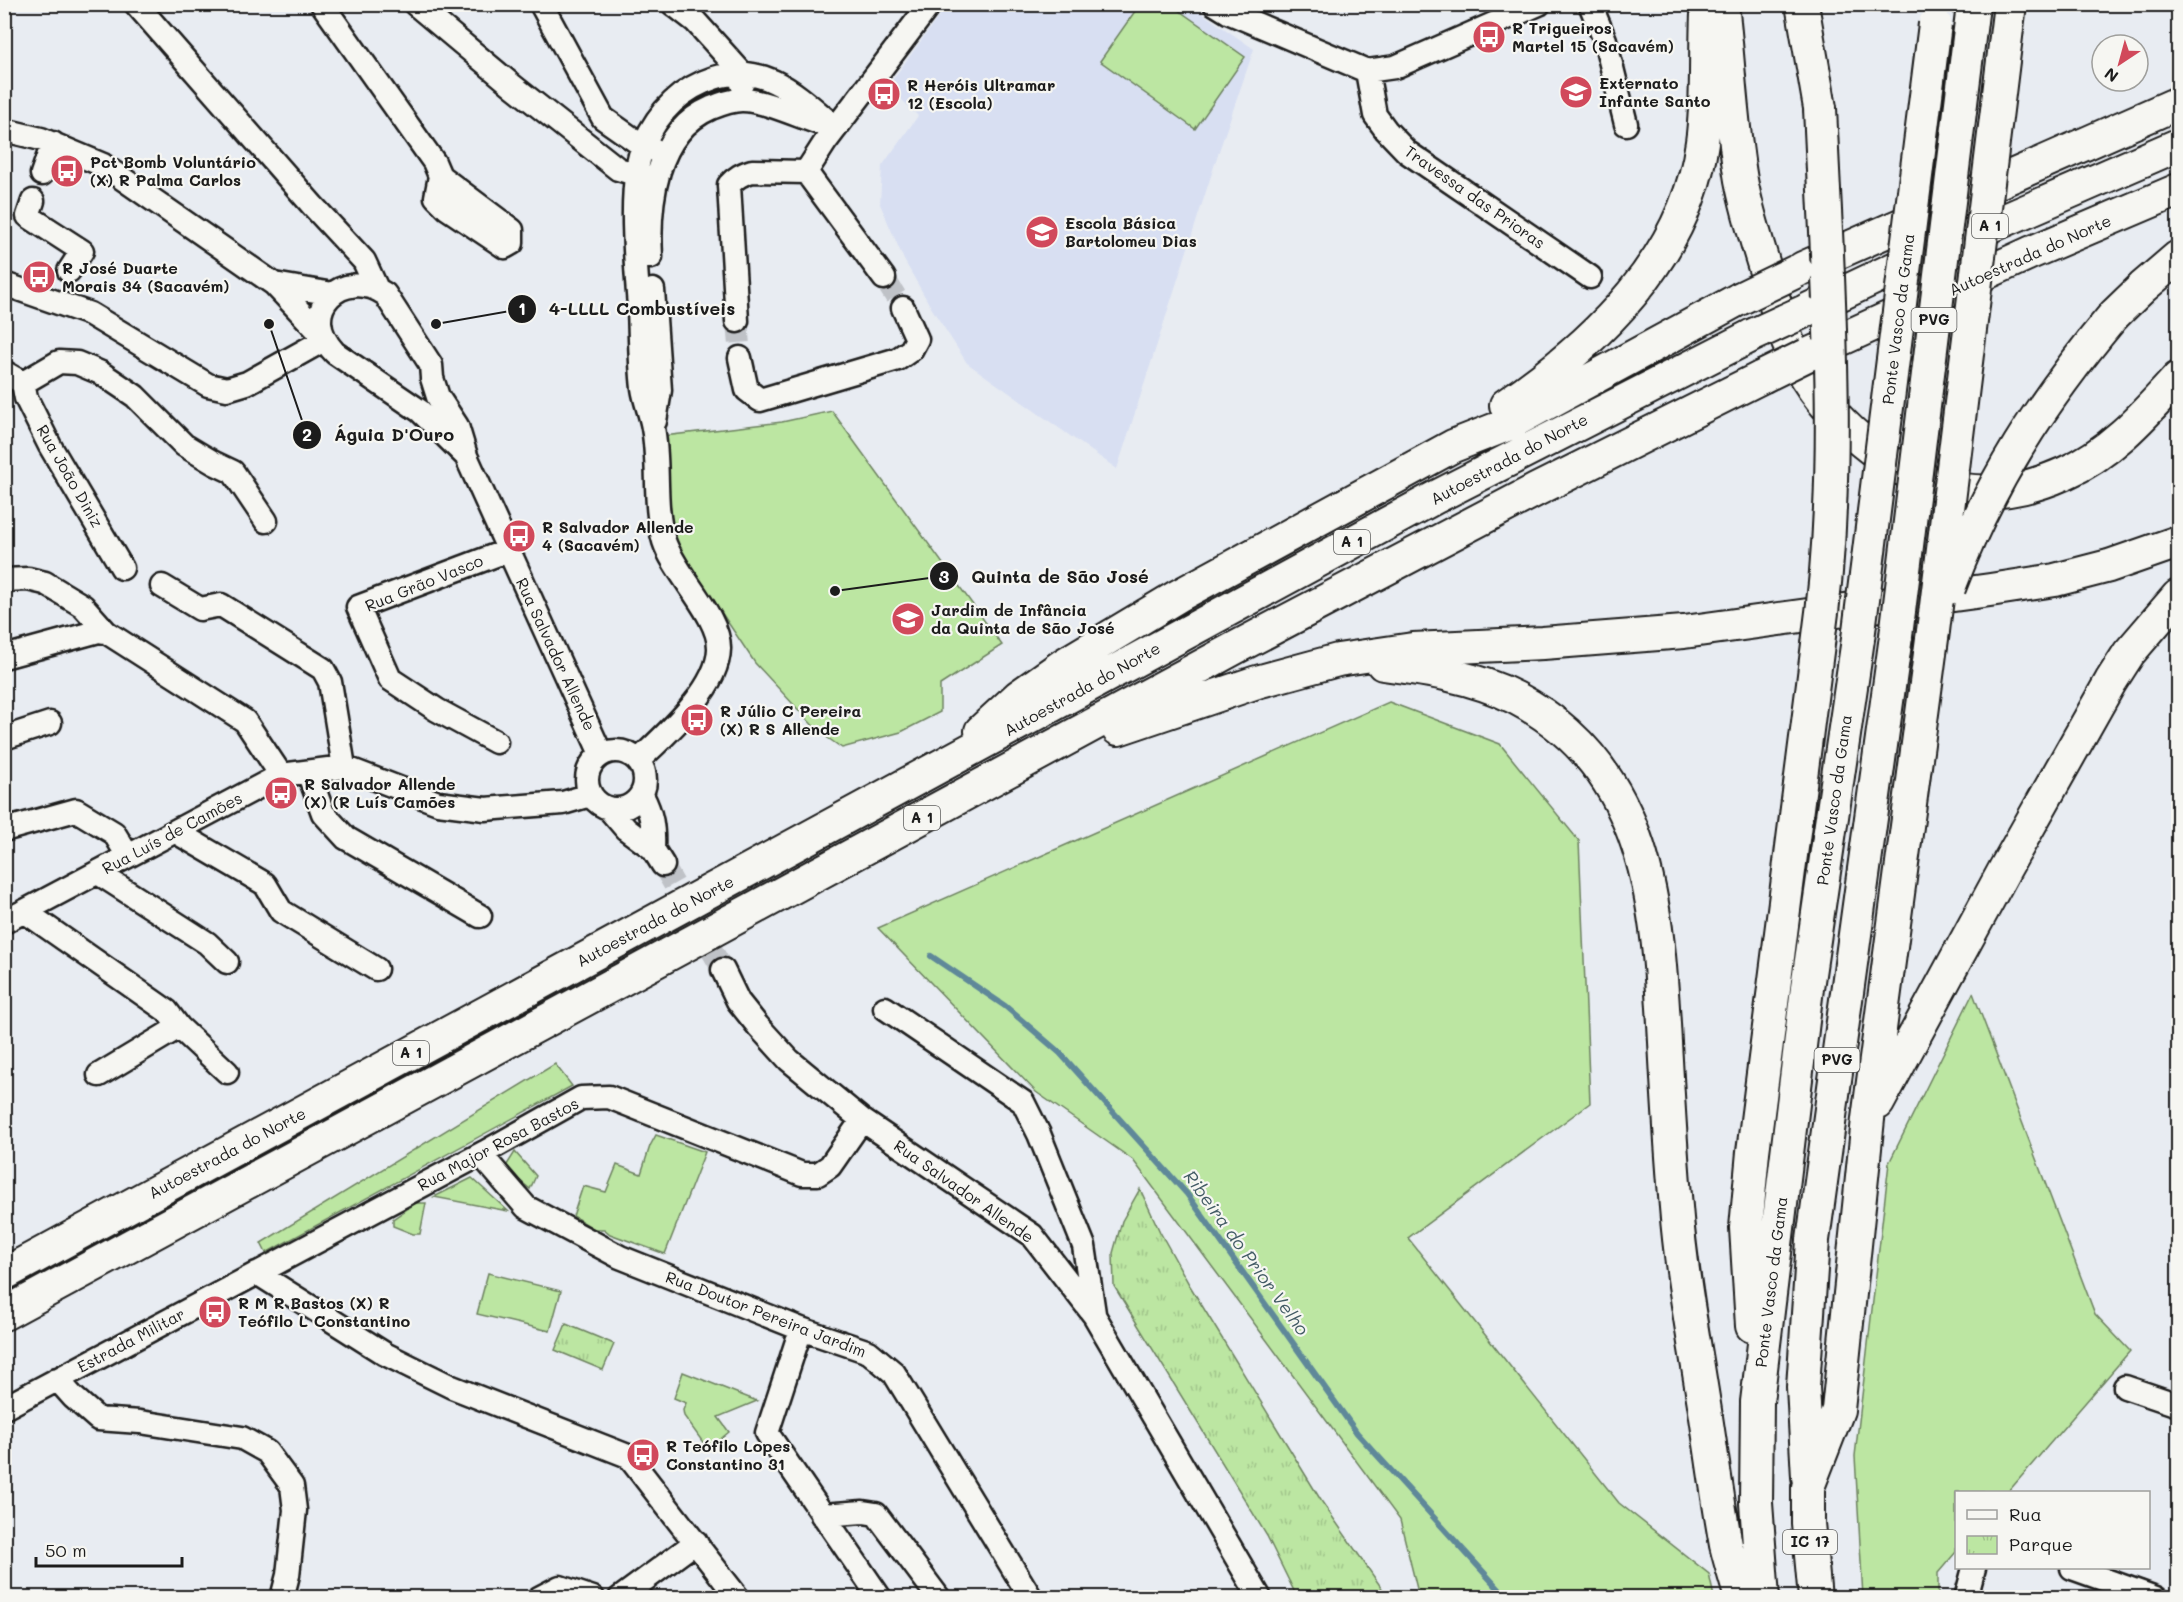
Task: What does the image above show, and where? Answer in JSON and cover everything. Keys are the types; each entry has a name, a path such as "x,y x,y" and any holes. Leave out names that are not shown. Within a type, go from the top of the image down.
{"highway":[{"path":"1453,446 1498,410 1545,378 1584,344 1620,308 1649,273 1673,232 1691,193 1702,144 1707,96 1708,4"},
{"path":"1722,4 1733,124 1741,181 1777,312 1793,353 1813,388 1838,419 1866,445 1896,465 1931,482 1963,490 2002,491 2034,484 2066,473 2095,457 2120,438 2178,378"},
{"path":"1802,4 1820,108"},
{"path":"1757,1402 1746,1228 1753,1152 1828,563 1831,504 1830,362 1820,108 1821,4"},
{"path":"1808,1487 1838,1410 1868,1119 1933,631 2010,4"},
{"name":"PVG","path":"1808,1487 1803,1387 1813,1240 1896,636 1973,5"},
{"name":"Ponte Vasco da Gama","path":"1763,1598 1756,1503 1757,1402 1808,988 1858,639 1935,14"},
{"path":"956,758 985,726 1019,696 1063,665 1178,597 1453,446 1509,424 1739,299 1797,271 2178,103"},
{"name":"Autoestrada do Norte","path":"4,1274 1536,444 1753,335 1904,264 2178,145"},
{"name":"Autoestrada do Norte","path":"4,1314 1337,594 1586,465 1807,355 2030,253 2178,190"},
{"path":"1933,631 1979,516 2007,462 2039,411 2114,315 2178,256"},
{"path":"1033,759 1257,682 1338,660 1413,649 1543,643 1684,632 1990,590 2055,580 2109,566 2178,542"},
{"path":"1868,1119 2111,681 2129,653 2178,596"},
{"path":"1338,660 1385,664 1468,679 1516,698 1543,714 1566,732 1589,756 1616,796 1631,825 1648,878 1658,938 1676,1210 1686,1291 1726,1547 1741,1598"},
{"name":"IC 17","path":"1808,1487 1808,1523 1815,1598"}],"street":[{"path":"136,4 364,261 377,289"},
{"path":"415,4 594,152 618,169 646,178"},
{"path":"541,4 603,118 643,146 665,153"},
{"path":"673,4 695,21 741,72 742,100"},
{"path":"806,172 836,128 930,4"},
{"path":"1215,4 1228,12 1367,71 1395,67 1539,4"},
{"path":"1590,4 1607,49 1626,124"},
{"path":"328,7 434,162 440,176"},
{"name":"Travessa das Prioras","path":"1367,71 1375,115 1407,152 1590,277"},
{"path":"639,761 700,694 712,677 720,647 713,624 673,561 664,541 661,523 654,429 643,390 635,238 646,178 643,146 658,120 679,94 721,75 741,72 760,75 774,81 836,128"},
{"path":"646,178 685,124 698,113 726,102 742,100 757,102 836,128"},
{"path":"4,130 52,143 103,165 274,284 335,353 435,424 466,456"},
{"path":"42,174 52,143"},
{"path":"737,321 729,185 736,177 752,171 806,172"},
{"path":"806,172 884,278"},
{"path":"33,201 28,216 82,250 69,271"},
{"path":"4,284 90,314 208,385 227,389 247,383 323,337"},
{"path":"274,284 333,294"},
{"path":"323,337 320,316 325,303 333,294 349,286 363,285 377,289 390,299 431,365 432,378 438,397 457,426 466,456"},
{"path":"740,358 747,390 760,400 897,359 911,350 917,339 903,308"},
{"path":"14,377 59,362 77,363 101,373 135,396 184,445 214,464 233,472 266,521"},
{"name":"Rua João Diniz","path":"14,377 50,446 122,568"},
{"path":"399,397 420,396 430,385 432,378"},
{"name":"Rua Salvador Allende","path":"466,456 601,754"},
{"name":"Rua Grão Vasco","path":"496,742 437,710 390,679 358,608 508,550"},
{"path":"4,580 28,579 45,583 83,606 106,632 245,722 281,775"},
{"path":"162,586 200,609 221,605 323,669 330,682 344,767"},
{"path":"4,657 99,631 106,632"},
{"path":"4,738 50,723"},
{"path":"599,802 623,809 637,801 642,795 646,777 639,761 617,750 601,754 589,768 587,786 599,802 626,829 658,857 654,829 648,806 642,795"},
{"name":"Rua Luís de Camões","path":"4,922 281,775 344,767 438,804 496,808 599,802"},
{"path":"308,772 323,813 346,838 480,916"},
{"path":"4,830 76,810 114,833 128,856"},
{"path":"176,832 265,884 281,911 376,969"},
{"path":"98,873 207,943 227,962"},
{"path":"24,912 167,1011 179,1027 226,1072"},
{"name":"Rua Salvador Allende","path":"723,970 738,1001 789,1060 862,1120 1032,1235 1094,1315 1203,1497 1260,1598"},
{"path":"885,1008 1023,1102 1039,1134 1084,1246 1094,1315"},
{"path":"99,1075 179,1027"},
{"name":"Rua Major Rosa Bastos","path":"257,1273 485,1152 581,1098 609,1097 802,1174 818,1174 830,1166 862,1120"},
{"name":"Rua Doutor Pereira Jardim","path":"485,1152 489,1164 526,1207 620,1257 801,1329 869,1353 894,1373 1031,1598"},
{"path":"257,1273 385,1354 452,1388 628,1456 738,1598"},
{"name":"Estrada Militar","path":"4,1408 257,1273"},
{"path":"801,1329 767,1433 880,1598"},
{"path":"57,1379 98,1419 140,1422 242,1438 267,1452 292,1486 295,1510 288,1575 282,1598"},
{"path":"2125,1387 2178,1405"},
{"path":"822,1515 863,1512 876,1514 939,1598"},
{"path":"620,1598 696,1542"},
{"path":"1966,1598 1974,1569"},
{"path":"2075,1569 2156,1598"},
{"path":"539,1598 560,1587 593,1598"}],"shaded area":[{"name":"Escola Básica Bartolomeu Dias","path":"947,5 1190,5 1254,49 1117,469 967,363 904,260 880,204 882,166 918,116 888,86"}],"green space":[{"path":"1140,4 1171,5 1245,57 1195,129 1100,61"},
{"path":"832,411 1002,645 940,685 940,712 901,732 842,748 818,731 755,663 671,537 664,436 782,422"},
{"path":"1389,702 1500,744 1579,841 1590,1103 1408,1238 1619,1503 1709,1574 1714,1597 1419,1597 1400,1520 1133,1160 1036,1092 878,928"},
{"path":"1973,993 2095,1314 2130,1351 2009,1491 1955,1491 1955,1553 1938,1573 1938,1597 1863,1597 1855,1456 1889,1163"},
{"path":"555,1064 572,1086 266,1253 261,1243"},
{"path":"656,1135 705,1152 665,1254 610,1234 604,1229 594,1229 573,1216 583,1186 606,1192 617,1165 641,1174"},
{"path":"515,1152 536,1176 530,1189 505,1168"},
{"path":"472,1178 508,1211 434,1197"},
{"path":"1140,1189 1160,1232 1190,1286 1322,1502 1388,1597 1297,1597 1267,1536 1114,1286 1113,1253 1122,1221"},
{"path":"416,1203 426,1203 420,1234 413,1234 393,1226 393,1219"},
{"path":"488,1273 561,1291 550,1331 477,1314"},
{"path":"566,1324 614,1344 603,1370 555,1350"},
{"path":"683,1372 757,1401 718,1417 729,1432 711,1447 707,1448 684,1416 683,1410 686,1403 674,1398"}],"waterway":[{"name":"Ribeira do Prior Velho","path":"931,956 1005,1006 1060,1053 1187,1194 1357,1433 1507,1598"}],"tunnel":[{"path":"884,278 903,308"},
{"path":"737,321 740,358"},
{"path":"663,865 723,970"}],"place":[{"name":"R Trigueiros Martel 15 (Sacavém)","path":"1489,37"},
{"name":"Externato Infante Santo","path":"1576,92"},
{"name":"R Heróis Ultramar 12 (Escola)","path":"884,94"},
{"name":"Pct Bomb Voluntário (X) R Palma Carlos","path":"67,171"},
{"name":"Escola Básica Bartolomeu Dias","path":"1042,232"},
{"name":"R José Duarte Morais 34 (Sacavém)","path":"39,277"},
{"name":"Águia D'Ouro","path":"269,324"},
{"name":"4-LLLL Combustíveis","path":"436,324"},
{"name":"R Salvador Allende 4 (Sacavém)","path":"519,536"},
{"name":"Quinta de São José","path":"835,591"},
{"name":"Jardim de Infância da Quinta de São José","path":"908,619"},
{"name":"R Júlio C Pereira (X) R S Allende","path":"697,720"},
{"name":"R Salvador Allende (X) (R Luís Camões","path":"281,793"},
{"name":"R M R Bastos (X) R Teófilo L Constantino","path":"215,1312"},
{"name":"R Teófilo Lopes Constantino 31","path":"643,1455"}]}
